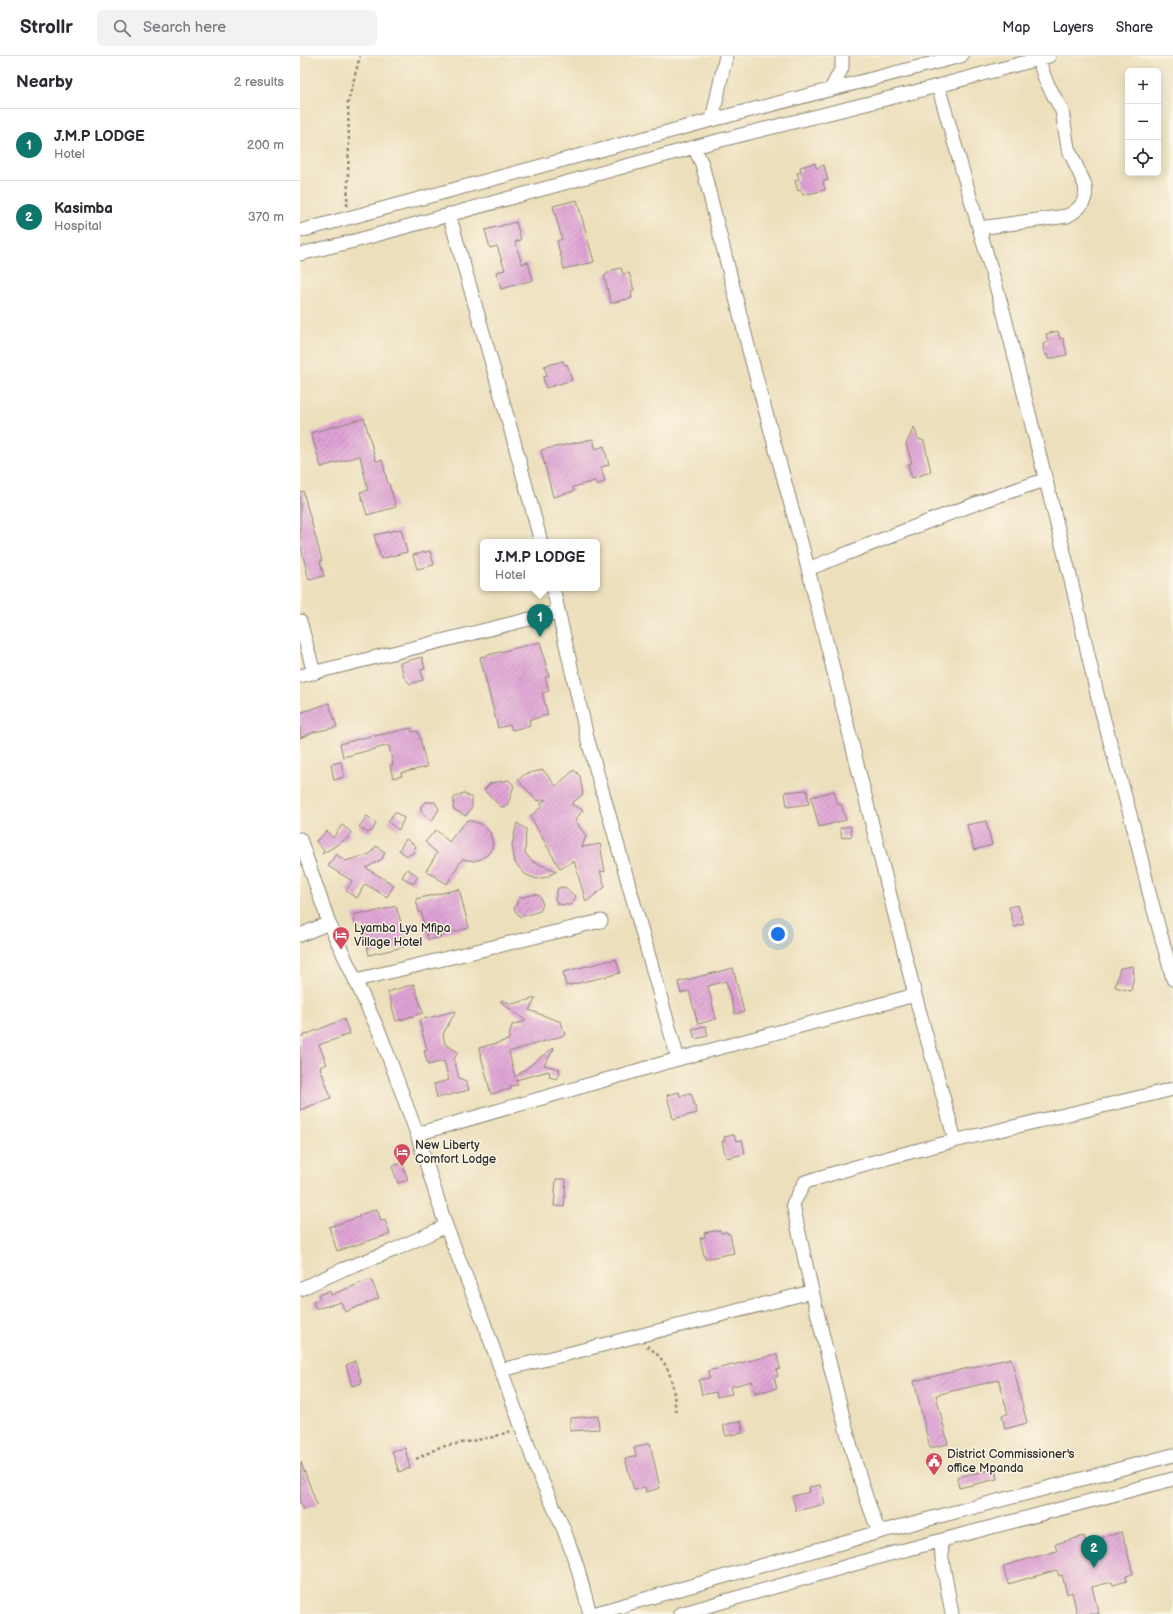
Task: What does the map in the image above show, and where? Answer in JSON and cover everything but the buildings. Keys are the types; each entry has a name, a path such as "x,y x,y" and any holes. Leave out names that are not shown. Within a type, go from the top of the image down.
{"street":[{"path":"712,120 726,56"},
{"path":"831,89 842,68 842,56"},
{"path":"300,231 712,120 961,56"},
{"path":"300,254 358,240 694,147 1044,58 1046,81 1062,111 1068,148 1085,185 1086,192 1082,205 1078,210 1067,216 979,228"},
{"path":"938,86 1004,314 1071,580 1098,698 1134,829 1150,896 1170,958 1173,978"},
{"path":"694,147 702,164 748,346 808,569 915,994 955,1140"},
{"path":"449,214 509,423 540,539"},
{"path":"808,569 931,520 1045,480"},
{"path":"554,591 587,737 678,1059"},
{"path":"300,676 558,612"},
{"path":"300,621 314,673"},
{"path":"300,839 329,923 380,1036 417,1134 446,1226 501,1370 537,1470 564,1530 592,1614 879,1532 1173,1455"},
{"path":"356,980 601,921"},
{"path":"300,935 329,923"},
{"path":"417,1134 678,1059 915,994"},
{"path":"879,1532 866,1501 856,1468 811,1292 793,1204 805,1182 846,1169 955,1140 1173,1090"},
{"path":"300,1289 344,1269 394,1250 446,1226"},
{"path":"501,1370 811,1292"},
{"path":"680,1614 941,1541 1173,1480"},
{"path":"941,1541 942,1559 952,1614"}],"path":[{"path":"347,218 349,142 348,102 360,56"},
{"path":"634,1337 662,1358 673,1386 676,1414"},
{"path":"416,1459 440,1447 458,1442 493,1437 522,1428"}],"place":[{"name":"J.M.P LODGE","path":"540,637"},
{"name":"Lyamba Lya Mfipa Village Hotel","path":"341,950"},
{"name":"New Liberty Comfort Lodge","path":"402,1167"},
{"name":"District Commissioner's office Mpanda","path":"934,1476"},
{"name":"Kasimba","path":"1094,1568"}]}
